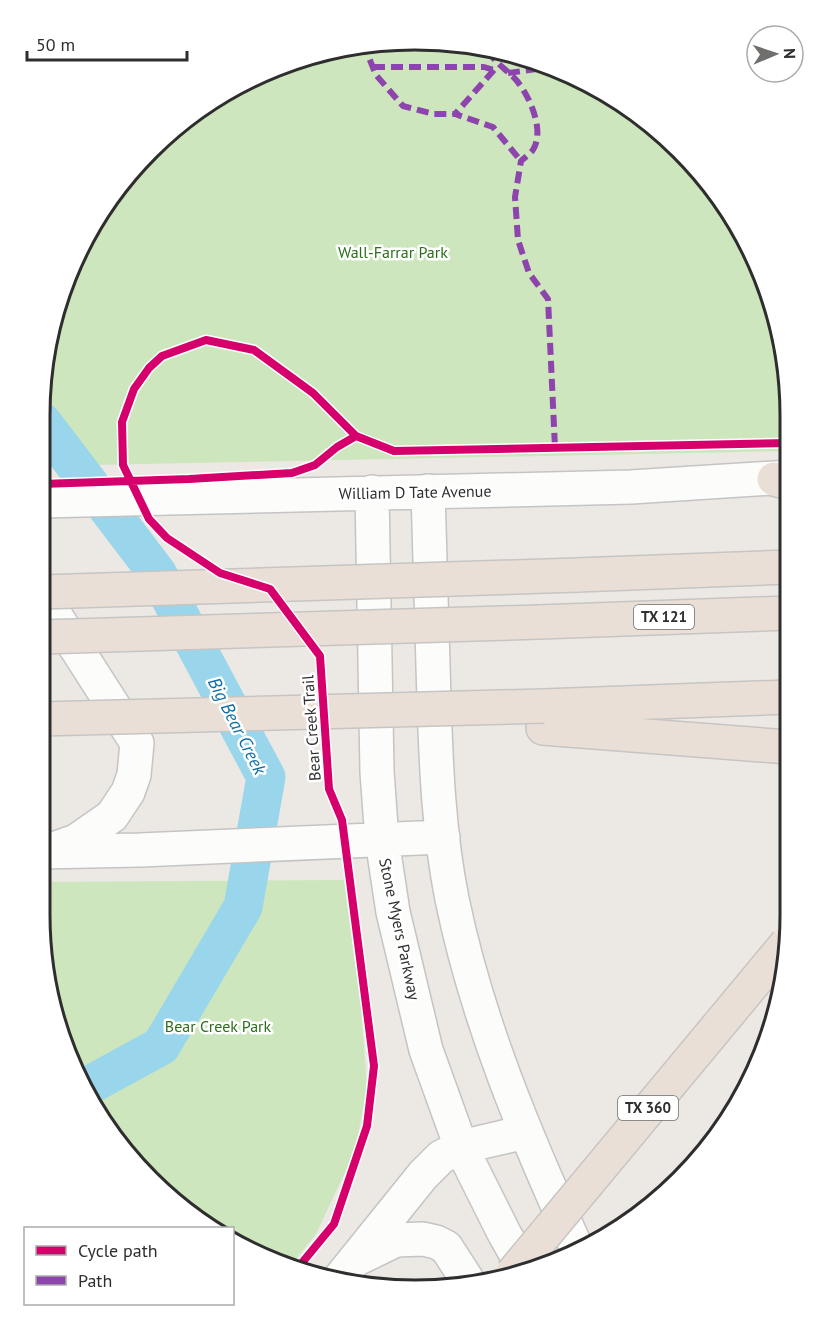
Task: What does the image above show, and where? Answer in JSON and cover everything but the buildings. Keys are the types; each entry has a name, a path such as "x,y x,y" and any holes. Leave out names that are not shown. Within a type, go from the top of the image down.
{"highway":[{"path":"50,592 780,567"},
{"name":"TX 121","path":"50,637 780,613"},
{"path":"543,717 780,698"},
{"path":"50,719 383,711 543,717 780,746"},
{"name":"TX 360","path":"521,1263 777,954"}],"main road":[{"name":"William D Tate Avenue","path":"50,501 650,487 780,480"},
{"path":"428,491 436,767 452,899 481,1010 525,1132 574,1243"},
{"name":"Stone Myers Parkway","path":"372,492 377,772 382,840 393,912 426,1050 461,1147 521,1263"},
{"path":"50,606 137,743 134,775 128,792 112,816 76,841 50,850"},
{"path":"50,852 312,844 443,837"},
{"path":"347,1269 441,1157 461,1147 525,1132"},
{"path":"347,1269 396,1240 423,1239 446,1247 464,1276"}],"green space":[{"name":"Wall-Farrar Park","path":"391,50 438,50 509,62 576,87 637,125 673,156 689,174 731,232 760,297 776,367 779,391 780,451 50,466 50,391 62,320 87,253 125,192 156,156 174,140 232,98 297,69 367,53"},
{"name":"Bear Creek Park","path":"344,880 361,1006 367,1088 355,1151 316,1234 296,1260 234,1232 234,1227 226,1227 192,1204 156,1173 111,1117 98,1097 77,1054 62,1009 50,938 50,882"}],"waterway":[{"name":"Big Bear Creek","path":"50,433 157,573 266,777 243,907 161,1046 91,1084"}],"marked path":[{"path":"367,53 376,75 403,106 434,114 455,114"},
{"path":"494,59 522,88 531,104 536,123 537,140 533,150 521,161 515,197 518,240 529,273 548,299 555,448"},
{"path":"373,67 484,67 494,70 497,67"},
{"path":"508,73 533,69"},
{"path":"494,70 455,114 493,127 521,161"}],"cycle path":[{"name":"Bear Creek Trail","path":"303,1262 334,1224 367,1126 374,1066 342,820 329,789 320,656 270,589 220,573 167,538 149,519 123,465 122,422 134,389 149,368 162,356 206,340 254,350 313,393 356,436 394,451 780,443"},
{"path":"50,484 292,473 315,465 337,447 356,436"}]}
